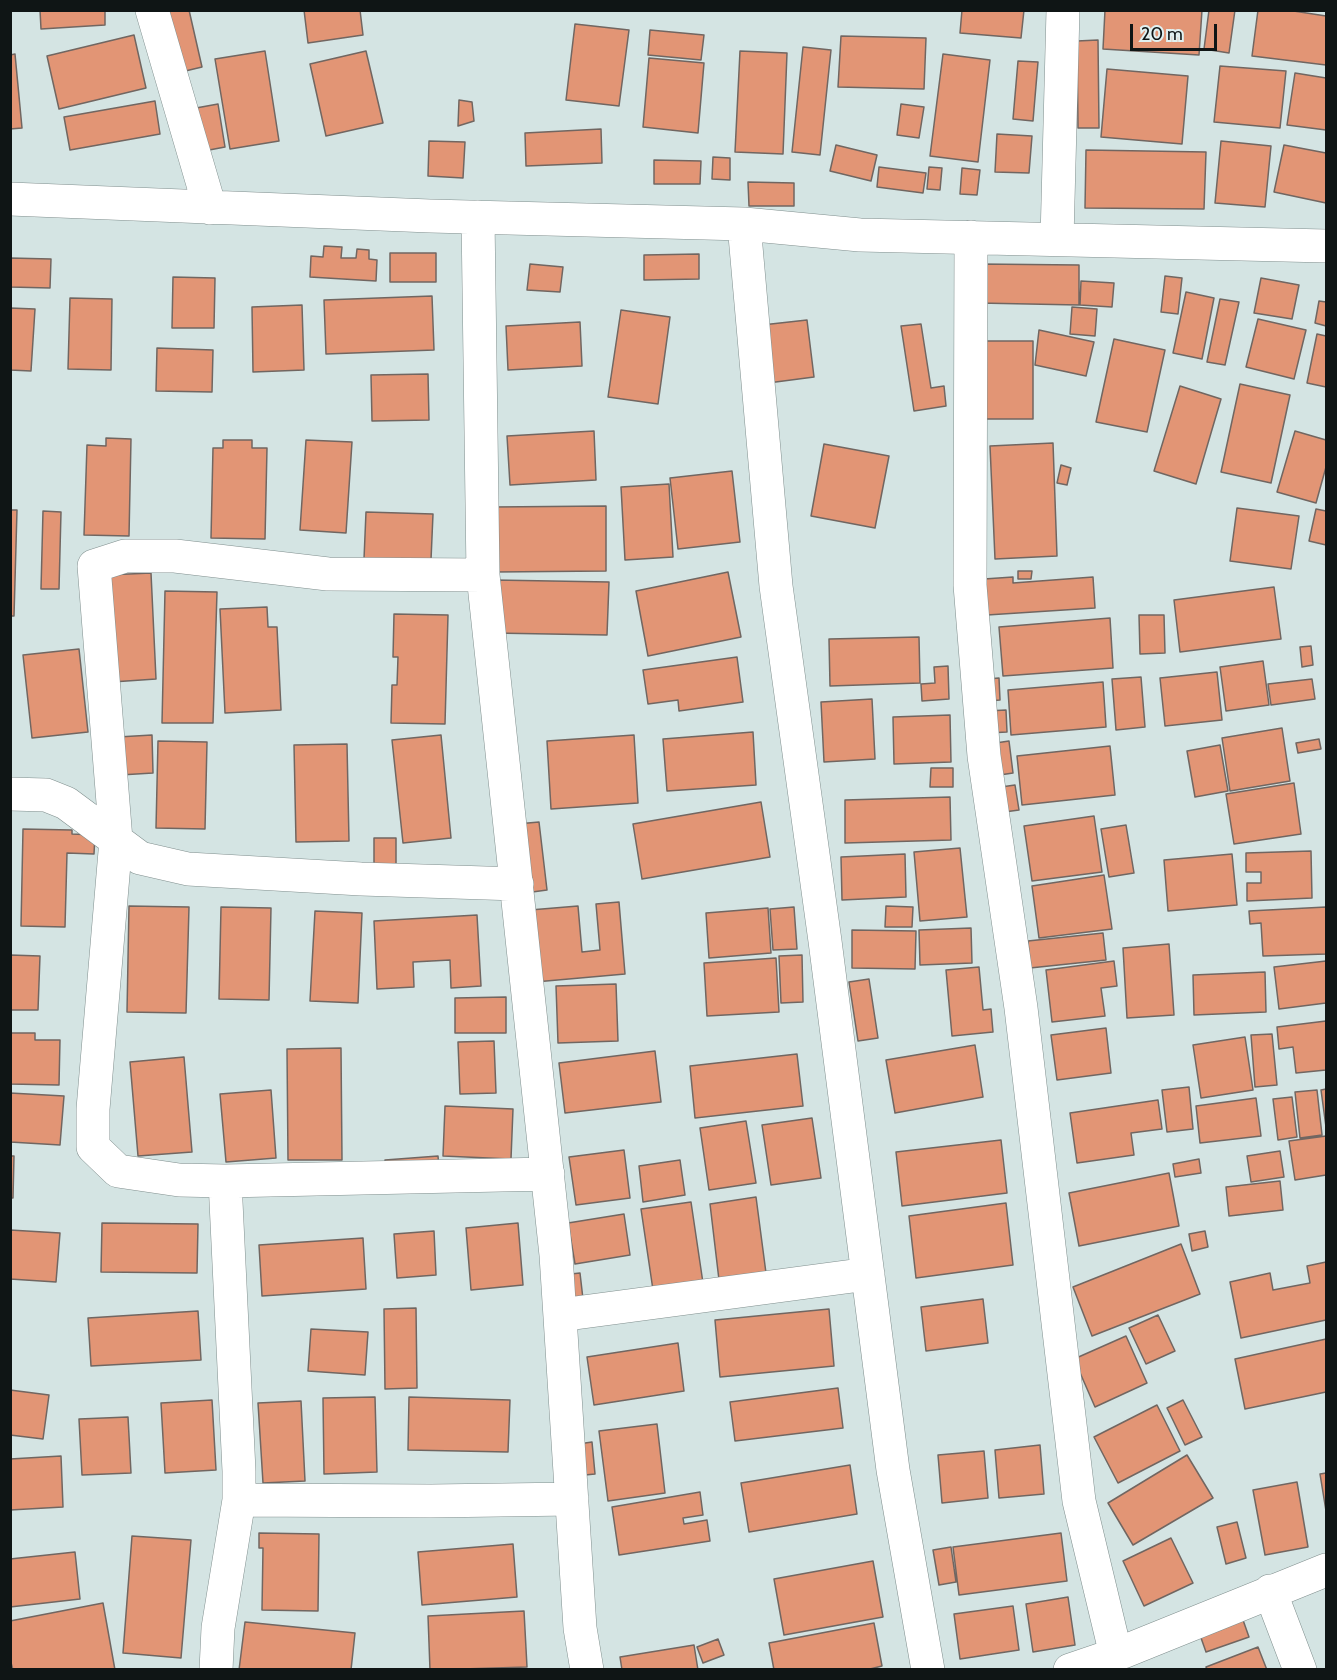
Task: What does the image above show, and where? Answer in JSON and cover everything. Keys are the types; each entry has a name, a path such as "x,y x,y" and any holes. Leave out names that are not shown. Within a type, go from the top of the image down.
{"street":[{"path":"152,10 210,208"},
{"path":"1057,239 1063,10"},
{"path":"10,199 210,208 744,224 860,235 1326,246"},
{"path":"478,217 483,575 556,1255 580,1628 587,1670"},
{"path":"744,224 776,586 893,1470 928,1670"},
{"path":"971,237 970,585 984,756 1023,1019 1079,1501 1116,1655"},
{"path":"483,575 328,574 175,556 125,556 94,566 116,840 93,1109 93,1147 118,1171 179,1180 548,1174"},
{"path":"10,794 46,795 66,803 140,858 188,869 361,879 517,884"},
{"path":"216,1670 218,1628 239,1500 225,1181"},
{"path":"560,1315 868,1274"},
{"path":"239,1500 572,1499"},
{"path":"1070,1670 1116,1655 1326,1570"},
{"path":"1270,1591 1300,1670"}],"building":[{"path":"40,10 105,10 105,25 41,29"},
{"path":"173,10 189,10 202,67 177,73 163,13"},
{"path":"304,10 360,10 363,35 308,43"},
{"path":"962,10 1024,10 1021,38 960,33"},
{"path":"1105,10 1202,10 1199,55 1103,49"},
{"path":"1209,10 1235,10 1229,53 1204,49"},
{"path":"1258,10 1287,10 1326,16 1326,65 1252,56"},
{"path":"575,24 629,30 619,106 566,100"},
{"path":"650,30 704,35 701,60 648,55"},
{"path":"134,35 146,88 59,109 47,56"},
{"path":"841,36 926,38 924,89 838,87"},
{"path":"1098,40 1099,128 1078,128 1077,41"},
{"path":"803,47 831,50 820,155 792,152"},
{"path":"265,51 279,141 230,149 215,59"},
{"path":"366,51 383,123 326,136 310,64"},
{"path":"740,51 787,53 783,154 735,152"},
{"path":"15,54 22,128 10,129 10,55"},
{"path":"943,54 990,60 978,162 930,156"},
{"path":"649,58 704,63 698,133 643,127"},
{"path":"1018,61 1038,62 1033,121 1013,119"},
{"path":"1220,66 1286,71 1280,128 1214,122"},
{"path":"1107,69 1188,76 1182,144 1101,137"},
{"path":"1295,73 1326,78 1326,130 1287,125"},
{"path":"459,100 472,102 474,121 458,126"},
{"path":"155,101 160,134 70,150 64,117"},
{"path":"218,104 225,147 204,151 196,108"},
{"path":"901,104 924,107 919,138 897,135"},
{"path":"601,129 602,163 526,166 525,133"},
{"path":"997,134 1032,136 1029,173 995,172"},
{"path":"429,141 465,142 463,178 428,176"},
{"path":"1221,141 1271,146 1265,207 1215,203"},
{"path":"836,145 877,155 871,181 830,171"},
{"path":"1284,145 1326,153 1326,203 1274,192"},
{"path":"1086,150 1206,152 1204,209 1085,208"},
{"path":"713,157 730,158 730,180 712,179"},
{"path":"654,160 701,161 700,184 654,184"},
{"path":"879,167 926,173 923,193 877,187"},
{"path":"929,167 942,168 940,190 927,189"},
{"path":"962,168 980,170 977,195 960,194"},
{"path":"748,182 794,183 794,206 749,206"},
{"path":"324,246 342,247 341,258 356,258 357,249 369,250 369,259 377,260 376,281 310,277 311,256 323,257"},
{"path":"390,253 436,253 436,282 390,282"},
{"path":"699,254 699,279 644,280 644,255"},
{"path":"10,258 51,259 50,288 10,287"},
{"path":"530,264 563,267 560,292 527,290"},
{"path":"979,264 1079,265 1079,305 978,303"},
{"path":"1165,276 1182,278 1178,314 1161,312"},
{"path":"173,277 215,278 214,328 172,328"},
{"path":"1261,278 1299,285 1292,319 1254,313"},
{"path":"1081,281 1114,283 1112,307 1080,305"},
{"path":"1186,292 1214,298 1202,359 1173,353"},
{"path":"432,296 434,350 326,354 324,300"},
{"path":"70,298 112,299 111,370 68,369"},
{"path":"1220,299 1239,302 1225,365 1207,362"},
{"path":"1319,301 1326,302 1326,326 1315,323"},
{"path":"302,305 304,370 253,372 252,307"},
{"path":"1072,307 1097,309 1095,336 1070,334"},
{"path":"10,308 35,309 31,371 10,370"},
{"path":"621,310 670,317 658,404 608,397"},
{"path":"1258,319 1306,330 1294,379 1246,367"},
{"path":"807,320 814,377 768,383 762,325"},
{"path":"580,322 582,366 508,370 506,326"},
{"path":"921,324 931,388 944,386 946,406 914,411 901,326"},
{"path":"1039,330 1094,342 1086,376 1035,365"},
{"path":"1317,334 1326,336 1326,387 1307,383"},
{"path":"1114,339 1165,350 1147,432 1096,422"},
{"path":"983,341 1033,341 1033,419 983,419"},
{"path":"157,348 213,350 212,392 156,391"},
{"path":"428,374 429,420 372,421 371,375"},
{"path":"1240,384 1290,395 1271,483 1221,472"},
{"path":"1180,386 1221,399 1196,484 1154,471"},
{"path":"594,431 596,480 510,485 507,436"},
{"path":"1295,431 1326,440 1326,467 1316,503 1277,492"},
{"path":"106,438 131,439 129,536 84,535 87,445 106,446"},
{"path":"223,440 252,440 252,448 267,448 265,539 211,538 213,448 223,448"},
{"path":"306,440 352,442 346,533 300,530"},
{"path":"1053,443 1057,556 995,559 990,446"},
{"path":"824,444 889,456 875,528 811,516"},
{"path":"1061,465 1071,468 1067,485 1057,483"},
{"path":"732,471 740,542 678,549 670,478"},
{"path":"669,484 673,557 625,560 621,487"},
{"path":"606,506 606,571 494,572 493,507"},
{"path":"1237,508 1299,516 1291,569 1230,561"},
{"path":"1316,509 1326,511 1326,545 1309,541"},
{"path":"10,510 17,510 14,616 10,616"},
{"path":"43,511 61,512 59,589 41,589"},
{"path":"366,512 433,514 431,560 364,559"},
{"path":"1018,571 1032,571 1031,579 1018,579"},
{"path":"728,572 741,637 648,656 636,591"},
{"path":"151,573 156,679 112,682 107,575"},
{"path":"1013,577 1013,583 1093,577 1095,608 987,615 984,579"},
{"path":"494,580 609,582 607,635 492,633"},
{"path":"1274,587 1281,639 1180,652 1174,600"},
{"path":"165,591 217,592 213,723 162,723"},
{"path":"267,607 268,627 277,627 281,710 225,713 220,609"},
{"path":"394,614 448,615 445,724 391,723 392,685 397,685 398,657 393,657"},
{"path":"1139,615 1164,615 1165,653 1140,654"},
{"path":"1110,618 1113,668 1003,676 999,627"},
{"path":"919,637 920,683 830,686 829,639"},
{"path":"1311,646 1313,665 1302,667 1300,647"},
{"path":"79,649 88,732 32,738 23,655"},
{"path":"737,657 743,702 679,711 678,700 648,704 643,670"},
{"path":"1263,661 1269,705 1226,711 1220,667"},
{"path":"948,666 949,699 922,701 921,684 935,683 934,667"},
{"path":"1217,672 1222,720 1165,726 1160,678"},
{"path":"1141,677 1145,727 1116,730 1112,679"},
{"path":"999,678 1000,700 988,701 987,679"},
{"path":"1312,679 1315,699 1271,705 1268,684"},
{"path":"1103,682 1106,727 1011,735 1008,690"},
{"path":"872,699 875,759 824,762 821,702"},
{"path":"1006,710 1007,732 988,733 987,711"},
{"path":"950,715 951,762 894,764 893,717"},
{"path":"1282,728 1290,781 1230,791 1222,738"},
{"path":"753,732 756,785 667,791 663,739"},
{"path":"152,735 153,773 120,775 118,737"},
{"path":"441,735 451,838 403,843 392,740"},
{"path":"634,735 638,803 551,809 547,741"},
{"path":"1319,739 1321,749 1298,753 1296,743"},
{"path":"158,741 207,742 205,829 156,828"},
{"path":"1009,741 1013,773 993,776 989,744"},
{"path":"347,744 349,841 296,842 294,745"},
{"path":"1220,745 1228,791 1195,797 1187,751"},
{"path":"1110,746 1115,795 1022,805 1017,756"},
{"path":"931,768 953,768 953,787 930,787"},
{"path":"1294,783 1301,834 1234,844 1226,794"},
{"path":"1015,785 1019,810 997,813 994,788"},
{"path":"950,797 951,840 845,843 845,800"},
{"path":"761,802 770,857 642,879 633,824"},
{"path":"1094,816 1102,872 1032,881 1024,826"},
{"path":"539,822 547,890 525,893 517,824"},
{"path":"1126,825 1134,873 1109,877 1101,829"},
{"path":"23,829 72,830 72,834 95,835 94,854 67,853 65,927 21,926"},
{"path":"374,838 396,838 396,865 374,866"},
{"path":"960,848 967,917 920,921 914,852"},
{"path":"1311,851 1312,898 1247,901 1247,883 1261,883 1261,872 1246,872 1246,853"},
{"path":"905,854 906,897 842,900 841,857"},
{"path":"1232,854 1237,905 1168,911 1164,860"},
{"path":"1104,875 1112,929 1039,938 1032,886"},
{"path":"619,902 625,974 535,982 530,910 578,906 582,952 600,950 596,904"},
{"path":"129,906 189,907 186,1013 127,1012"},
{"path":"886,906 913,907 912,927 885,927"},
{"path":"221,907 271,908 269,1000 219,999"},
{"path":"794,907 797,949 773,950 770,909"},
{"path":"1326,907 1326,954 1263,956 1261,923 1250,924 1249,911"},
{"path":"768,908 771,953 709,958 706,913"},
{"path":"315,911 362,913 358,1003 310,1001"},
{"path":"477,915 481,986 451,988 450,960 413,962 414,987 377,989 374,921"},
{"path":"971,928 972,963 920,965 919,930"},
{"path":"852,930 916,931 915,969 852,968"},
{"path":"1103,933 1106,960 1030,968 1028,941"},
{"path":"1169,944 1174,1015 1127,1018 1123,948"},
{"path":"10,955 40,956 38,1010 10,1010"},
{"path":"802,955 803,1002 781,1003 779,956"},
{"path":"776,958 779,1012 707,1016 704,963"},
{"path":"1114,961 1117,986 1101,988 1105,1016 1052,1022 1046,970"},
{"path":"1326,961 1326,1003 1279,1009 1274,967"},
{"path":"979,967 983,1010 991,1009 993,1032 952,1036 946,970"},
{"path":"1265,972 1266,1012 1194,1015 1193,975"},
{"path":"869,979 878,1038 858,1041 849,982"},
{"path":"616,984 618,1041 558,1043 556,986"},
{"path":"506,997 506,1033 455,1033 455,998"},
{"path":"1326,1021 1326,1070 1296,1073 1293,1047 1279,1049 1277,1027"},
{"path":"1106,1028 1111,1073 1057,1080 1051,1035"},
{"path":"10,1033 35,1033 35,1040 60,1040 59,1085 10,1084"},
{"path":"1272,1034 1277,1085 1255,1087 1251,1035"},
{"path":"1245,1037 1253,1090 1201,1098 1193,1045"},
{"path":"494,1041 496,1093 460,1094 458,1042"},
{"path":"975,1045 983,1097 895,1113 886,1060"},
{"path":"341,1048 342,1160 288,1160 287,1049"},
{"path":"655,1051 661,1102 565,1113 559,1063"},
{"path":"797,1054 803,1106 695,1118 690,1066"},
{"path":"184,1057 192,1152 138,1156 130,1062"},
{"path":"1189,1087 1193,1129 1167,1132 1162,1090"},
{"path":"1326,1089 1326,1127 1321,1090"},
{"path":"271,1090 276,1158 226,1162 220,1094"},
{"path":"1317,1090 1322,1135 1300,1138 1295,1092"},
{"path":"10,1093 64,1096 60,1145 10,1142"},
{"path":"1292,1097 1297,1137 1278,1140 1273,1099"},
{"path":"1256,1098 1261,1136 1200,1143 1196,1106"},
{"path":"1158,1100 1162,1129 1131,1133 1134,1155 1077,1163 1070,1113"},
{"path":"445,1106 513,1109 511,1159 443,1156"},
{"path":"812,1118 821,1178 771,1185 762,1125"},
{"path":"746,1121 756,1183 709,1190 700,1128"},
{"path":"1326,1136 1326,1175 1295,1180 1289,1141"},
{"path":"1001,1140 1007,1193 902,1206 896,1152"},
{"path":"624,1150 630,1198 576,1205 569,1157"},
{"path":"1280,1151 1284,1177 1251,1182 1247,1156"},
{"path":"10,1156 14,1156 13,1198 10,1198"},
{"path":"438,1156 439,1168 386,1172 385,1160"},
{"path":"1199,1159 1201,1173 1175,1177 1173,1164"},
{"path":"680,1160 685,1195 643,1202 639,1166"},
{"path":"1169,1173 1179,1226 1079,1246 1069,1193"},
{"path":"1280,1181 1283,1210 1229,1216 1226,1187"},
{"path":"756,1197 766,1273 719,1280 710,1204"},
{"path":"691,1202 703,1283 653,1290 641,1209"},
{"path":"1006,1203 1013,1265 916,1278 909,1216"},
{"path":"624,1214 630,1255 575,1264 568,1223"},
{"path":"102,1223 198,1224 197,1273 101,1272"},
{"path":"518,1223 523,1285 471,1290 466,1228"},
{"path":"10,1230 60,1233 56,1282 10,1279"},
{"path":"434,1231 436,1275 397,1278 394,1234"},
{"path":"1205,1231 1208,1247 1192,1251 1189,1234"},
{"path":"363,1238 366,1289 262,1296 259,1245"},
{"path":"1181,1244 1200,1294 1092,1336 1073,1287"},
{"path":"1326,1262 1326,1320 1241,1338 1230,1282 1270,1273 1273,1290 1310,1283 1307,1266"},
{"path":"580,1273 583,1299 565,1301 562,1275"},
{"path":"983,1299 988,1343 926,1351 921,1307"},
{"path":"416,1308 417,1388 385,1389 384,1309"},
{"path":"829,1309 834,1366 720,1377 715,1320"},
{"path":"198,1311 201,1360 91,1366 88,1318"},
{"path":"1158,1315 1175,1351 1146,1364 1129,1328"},
{"path":"311,1329 368,1332 365,1375 308,1371"},
{"path":"1126,1336 1147,1383 1095,1407 1074,1359"},
{"path":"1326,1339 1326,1392 1245,1409 1235,1359"},
{"path":"678,1343 684,1391 594,1405 587,1357"},
{"path":"838,1388 843,1428 735,1441 730,1402"},
{"path":"10,1390 49,1395 43,1439 10,1435"},
{"path":"375,1397 377,1472 324,1474 323,1398"},
{"path":"409,1397 510,1400 508,1452 408,1450"},
{"path":"212,1400 216,1470 165,1473 161,1403"},
{"path":"1183,1400 1202,1437 1185,1445 1167,1408"},
{"path":"301,1401 305,1481 263,1483 258,1403"},
{"path":"1157,1405 1180,1451 1118,1483 1094,1437"},
{"path":"128,1417 131,1473 82,1475 79,1419"},
{"path":"657,1424 665,1493 608,1501 599,1431"},
{"path":"592,1442 595,1474 575,1476 572,1445"},
{"path":"1040,1445 1044,1494 999,1498 995,1450"},
{"path":"984,1451 988,1498 942,1503 938,1455"},
{"path":"1187,1455 1213,1498 1133,1545 1108,1503"},
{"path":"61,1456 63,1507 10,1510 10,1459"},
{"path":"850,1465 857,1514 749,1532 741,1483"},
{"path":"1326,1473 1326,1511 1320,1474"},
{"path":"1297,1482 1308,1547 1265,1555 1253,1490"},
{"path":"700,1492 703,1515 683,1518 684,1524 707,1520 710,1541 619,1555 612,1507"},
{"path":"1237,1522 1246,1558 1226,1564 1217,1527"},
{"path":"259,1533 319,1534 318,1611 262,1610 263,1548 259,1548"},
{"path":"1061,1533 1067,1581 959,1595 953,1547"},
{"path":"132,1536 191,1540 181,1658 123,1653"},
{"path":"1171,1538 1193,1583 1144,1606 1123,1561"},
{"path":"513,1544 517,1597 422,1605 418,1552"},
{"path":"951,1547 956,1582 939,1585 933,1550"},
{"path":"75,1552 80,1599 10,1607 10,1559"},
{"path":"873,1561 883,1617 784,1635 774,1579"},
{"path":"1068,1597 1075,1645 1033,1652 1026,1604"},
{"path":"103,1603 115,1670 13,1670 10,1659 10,1621"},
{"path":"1013,1606 1019,1650 960,1659 954,1614"},
{"path":"524,1611 527,1667 430,1670 428,1616"},
{"path":"1243,1620 1249,1637 1206,1652 1200,1635"},
{"path":"245,1622 355,1633 351,1670 239,1670"},
{"path":"874,1623 882,1666 866,1670 774,1670 769,1643"},
{"path":"718,1639 724,1655 703,1663 697,1647"},
{"path":"694,1645 698,1670 622,1670 620,1657"},
{"path":"1258,1647 1267,1670 1207,1670 1206,1667"}]}
